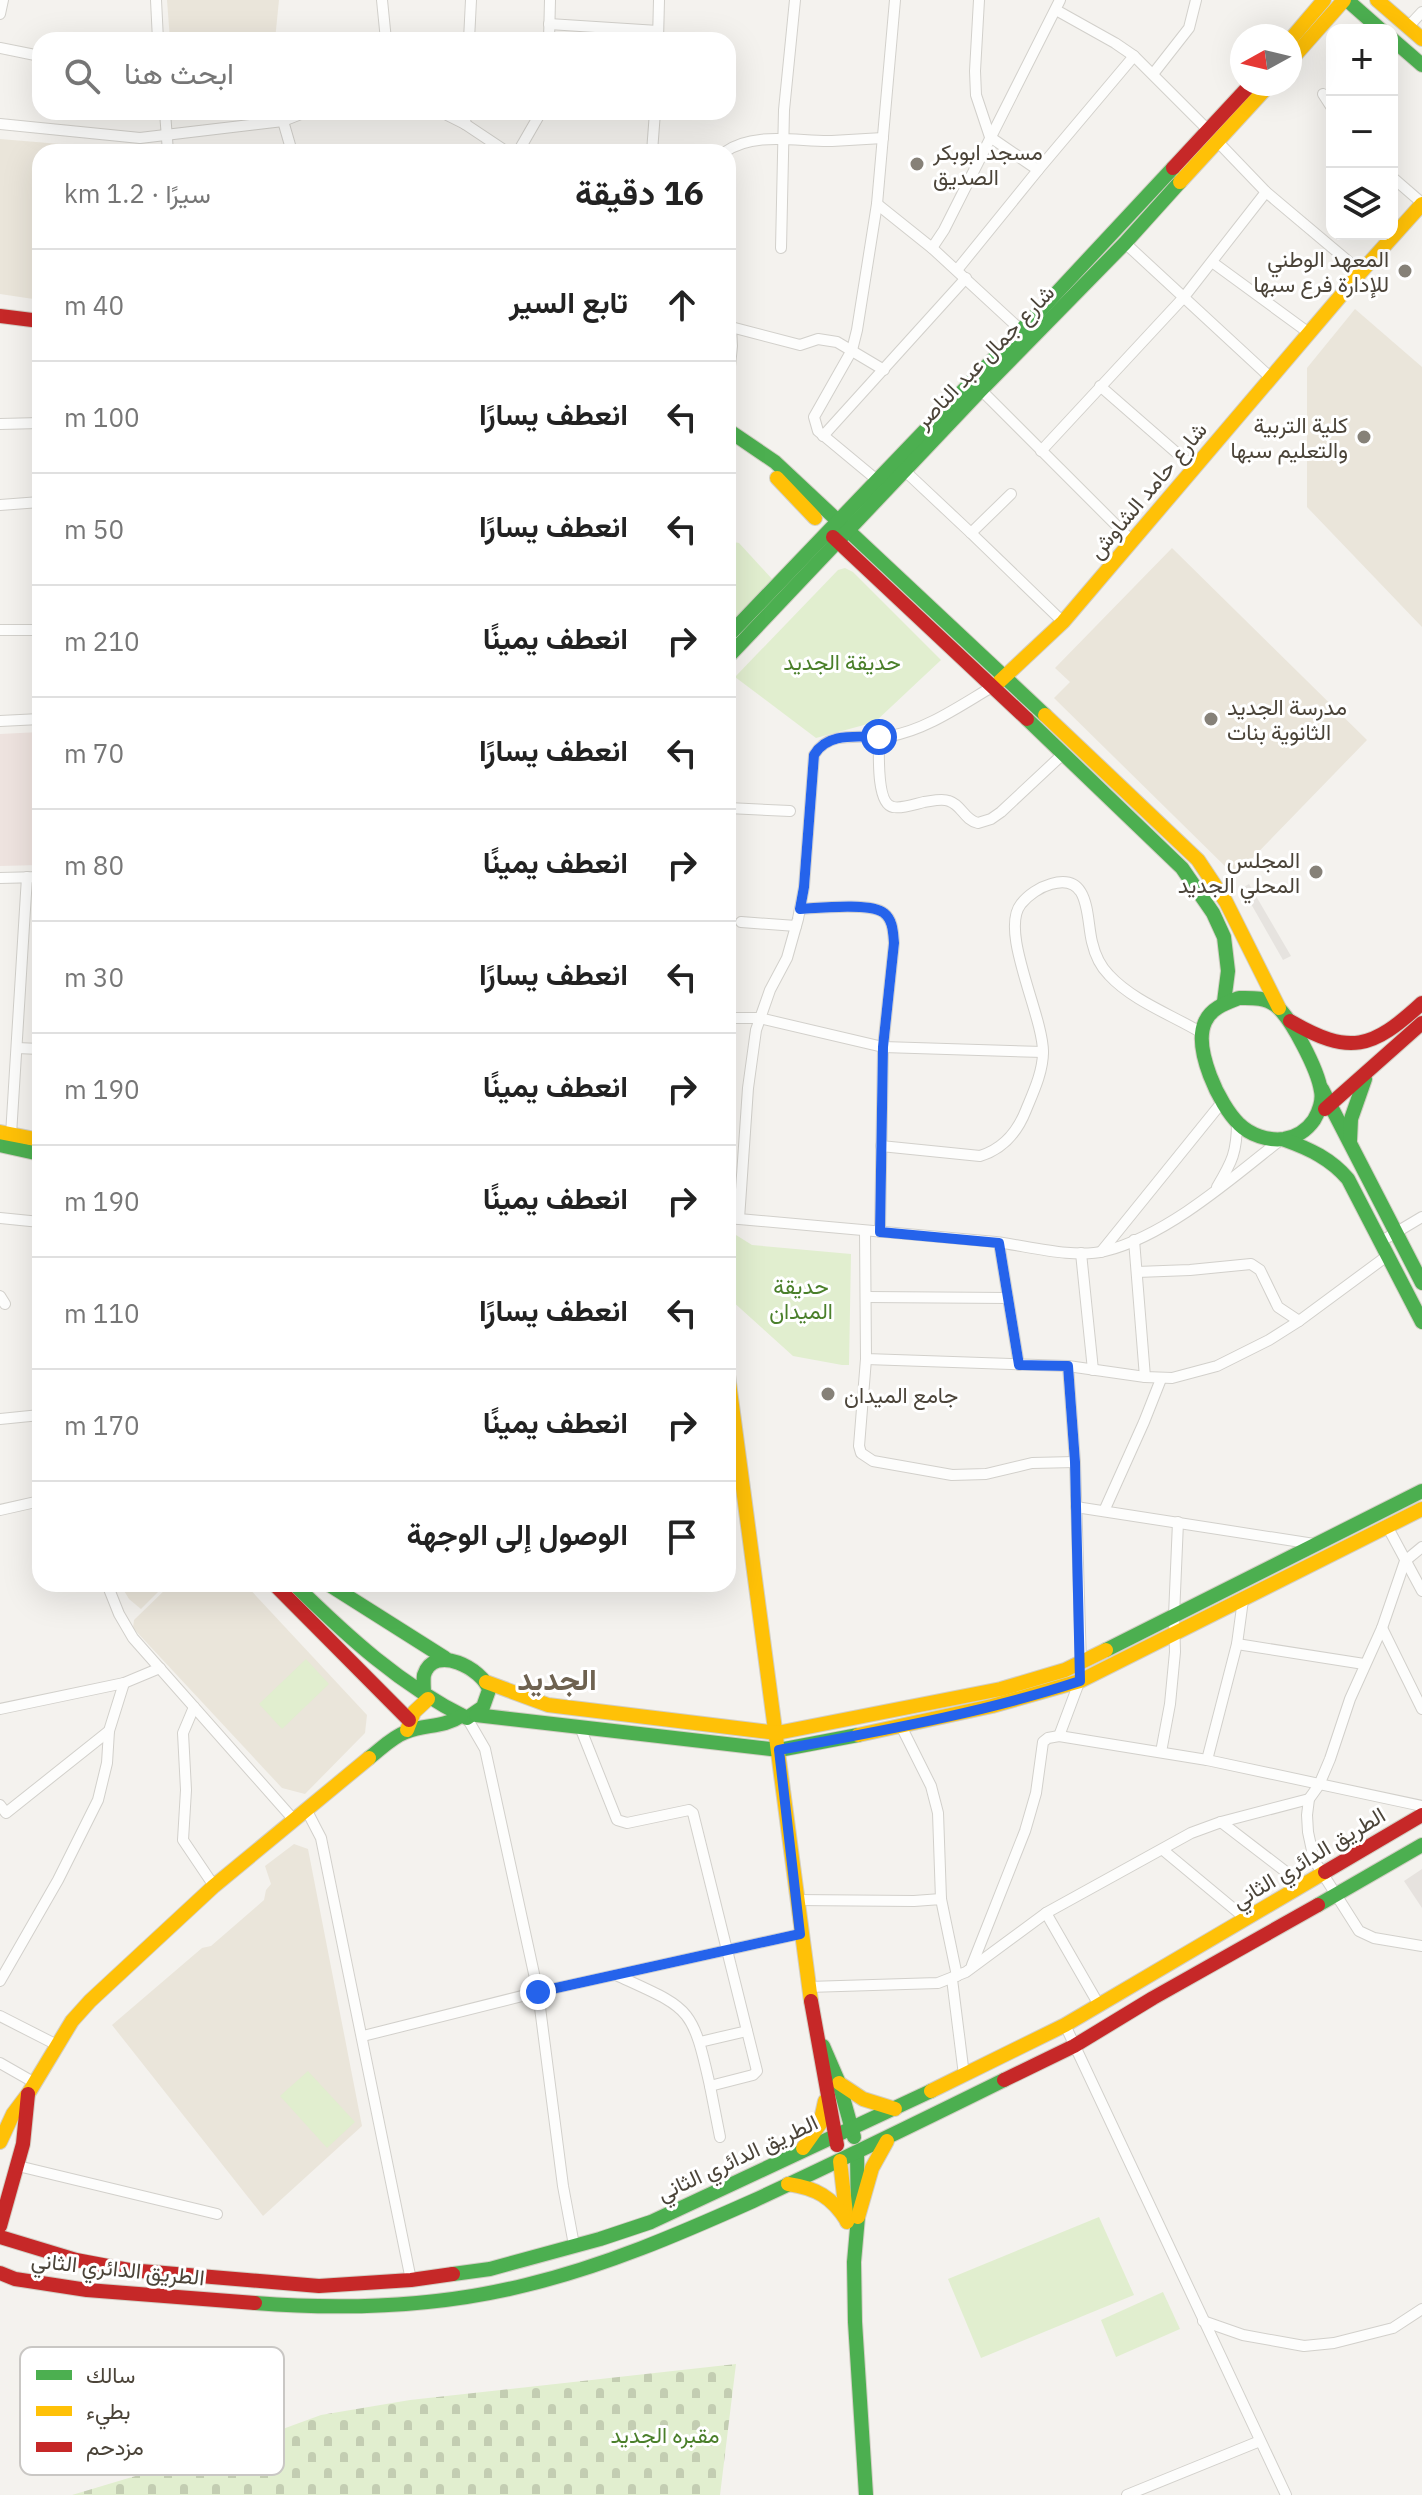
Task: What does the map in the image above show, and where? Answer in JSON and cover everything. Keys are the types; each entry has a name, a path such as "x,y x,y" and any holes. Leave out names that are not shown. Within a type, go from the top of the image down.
{"main road":[{"path":"1302,26 1324,0"},
{"path":"1302,48 1345,0 1374,24"},
{"path":"1377,0 1422,39"},
{"path":"1398,44 1422,65"},
{"name":"شارع جمال عبد الناصر","path":"736,648 839,532 877,480 1026,334 1125,243 1214,137 1243,96"},
{"name":"شارع جمال عبد الناصر","path":"736,629 905,471 981,390 1026,334 1214,137 1257,96"},
{"name":"شارع حامد الشاوش","path":"992,687 1063,622 1422,204"},
{"path":"0,306 32,310"},
{"path":"0,316 32,320"},
{"path":"736,435 762,452 992,687 1167,852 1198,889 1224,937 1228,971 1224,1002 1209,1018 1202,1033 1202,1055 1223,1101 1237,1122 1260,1136 1326,1157 1337,1165 1348,1179 1422,1322"},
{"path":"736,447 767,469 815,518 839,532 1005,676 1198,860 1235,918 1422,1283"},
{"path":"1224,1002 1263,999 1327,1042 1360,1043 1392,1031 1422,1003"},
{"path":"1282,1141 1306,1129 1317,1114 1422,1023"},
{"path":"1350,1143 1351,1119 1366,1074"},
{"path":"1317,1114 1321,1087"},
{"path":"4,1137 32,1139"},
{"path":"4,1137 32,1150"},
{"path":"736,1433 777,1733 800,1934 820,2041 833,2064 836,2136 853,2219"},
{"path":"486,1682 548,1705 777,1733 1001,1689 1081,1663 1422,1491"},
{"path":"303,1592 410,1687 468,1716 779,1750 1024,1699 1080,1681 1422,1509"},
{"path":"282,1592 408,1725"},
{"path":"341,1592 445,1658 481,1676 486,1682 488,1701 483,1709 449,1724 408,1725"},
{"path":"426,1696 424,1675 429,1667 445,1658"},
{"path":"0,2142 13,2114 32,2089 72,2021 90,2001 214,1886 393,1739 408,1725 416,1706 426,1696"},
{"name":"الطريق الدائري الثاني","path":"0,2237 76,2260 129,2270 319,2286 411,2280 490,2269 574,2245 651,2222 895,2109 1065,2025 1422,1815"},
{"name":"الطريق الدائري الثاني","path":"0,2273 15,2279 87,2290 289,2306 424,2303 524,2286 618,2258 663,2241 840,2161 1074,2046 1422,1845"},
{"path":"833,2085 895,2109"},
{"path":"833,2085 852,2128 857,2153 853,2219 855,2322 866,2495"},
{"path":"799,2152 820,2124 833,2085"},
{"path":"0,2226 18,2166 32,2089"},
{"path":"853,2219 875,2157 890,2137"},
{"path":"786,2184 811,2187 853,2219"},
{"path":"0,2237 0,2255"}],"street":[{"path":"0,14 3,0"},
{"path":"156,0 158,32"},
{"path":"382,0 385,32"},
{"path":"469,32 471,0"},
{"path":"549,32 550,0"},
{"path":"658,32 659,0"},
{"path":"781,248 783,140 795,0"},
{"path":"877,480 818,431 814,417 852,350 877,204 895,0"},
{"path":"979,0 975,37 976,95 990,137 1038,170"},
{"path":"1153,74 1189,28 1196,0"},
{"path":"932,248 1058,5 1134,56 1266,192 1361,272"},
{"path":"1408,27 1422,12"},
{"path":"549,24 622,32"},
{"path":"0,48 32,54"},
{"path":"957,270 1134,56"},
{"path":"1323,94 1326,99"},
{"path":"166,120 168,144"},
{"path":"457,120 495,144"},
{"path":"465,120 465,124"},
{"path":"523,144 536,120"},
{"path":"653,144 654,120"},
{"path":"0,124 140,138 283,121 290,144"},
{"path":"736,147 745,143 783,140 883,138"},
{"path":"1398,182 1422,204"},
{"path":"1041,451 1184,297 1266,192"},
{"path":"877,204 932,248 1026,334"},
{"path":"1125,243 1271,378"},
{"path":"1212,262 1309,333"},
{"path":"823,436 966,278"},
{"path":"736,328 800,345 823,339 837,342 884,370"},
{"path":"1100,386 1194,468"},
{"path":"981,390 1132,541"},
{"path":"0,424 32,423"},
{"path":"905,471 1063,622"},
{"path":"971,533 1011,494"},
{"path":"0,505 32,503"},
{"path":"0,630 32,630"},
{"path":"736,1193 759,1018 787,958 804,887 814,755 818,748 834,739 901,733 992,687"},
{"path":"0,721 32,719"},
{"path":"879,737 885,803 898,807 950,801 967,819 978,823 984,823 1001,812 1063,754"},
{"path":"736,808 790,811"},
{"path":"4,1137 17,1048 27,877"},
{"path":"0,878 32,877"},
{"path":"881,1146 980,1156 1004,1144 1023,1117 1043,1052 1038,1018 1020,957 1014,923 1016,913 1025,900 1043,887 1058,882 1076,885 1084,896 1098,959 1108,974 1125,988 1202,1033"},
{"path":"800,909 876,907 887,915 893,928 883,1047 880,1232"},
{"path":"741,922 796,926"},
{"path":"736,1018 759,1018 883,1047 1043,1052"},
{"path":"17,1048 32,1049"},
{"path":"1101,1252 1223,1101"},
{"path":"1213,1192 1233,1160 1237,1145 1237,1122"},
{"path":"736,1219 1081,1253 1101,1252 1134,1240 1213,1192 1282,1141"},
{"path":"866,1359 1068,1366 1161,1379 1192,1374 1245,1353 1299,1321 1384,1249 1396,1232 1422,1217"},
{"path":"0,1218 32,1221"},
{"path":"865,1231 866,1359 861,1453 882,1463 952,1475 986,1474 1032,1463 1075,1462"},
{"path":"1134,1240 1145,1377"},
{"path":"999,1243 1019,1365"},
{"path":"1081,1253 1093,1370"},
{"path":"1137,1272 1251,1264 1260,1270 1278,1307 1299,1321"},
{"path":"867,1297 1008,1298"},
{"path":"1059,1736 1080,1681 1081,1663 1075,1462 1068,1366"},
{"path":"1104,1511 1161,1379"},
{"path":"0,1419 32,1416"},
{"path":"0,1510 32,1503"},
{"path":"1076,1507 1314,1544"},
{"path":"1161,1752 1170,1704 1178,1522"},
{"path":"1387,1526 1422,1591"},
{"path":"1422,1547 1405,1561 1382,1628 1364,1664 1319,1785 1309,1799 1308,1832 1314,1860 1359,1931 1366,1936 1422,1946"},
{"path":"110,1592 126,1629 294,1820"},
{"path":"1207,1760 1237,1644 1243,1600"},
{"path":"1382,1628 1422,1709"},
{"path":"1237,1644 1364,1664"},
{"path":"0,1709 124,1683 160,1668"},
{"path":"0,1981 58,1880 98,1800 107,1763 109,1731 124,1683"},
{"path":"194,1707 183,1733 186,1790 183,1840 214,1886"},
{"path":"468,1716 489,1765 538,1992 563,2186 574,2245"},
{"path":"901,1726 931,1786 938,1813 941,1899 954,1977 964,2075"},
{"path":"580,1727 617,1820 627,1823 689,1810 693,1813 757,2071 753,2075 710,2086"},
{"path":"2,1812 109,1731"},
{"path":"972,1967 1025,1831 1036,1793 1043,1742 1048,1738 1059,1736 1207,1760 1422,1806"},
{"path":"808,1987 938,1983 954,1977 1046,1913 1191,1833 1309,1799"},
{"path":"307,1811 321,1838 411,2280"},
{"path":"1221,1822 1303,1885"},
{"path":"1163,1850 1246,1919"},
{"path":"796,1900 941,1899"},
{"path":"1046,1913 1099,2005"},
{"path":"363,2036 538,1992 800,1934"},
{"path":"616,1975 670,2000 681,2008 694,2026 720,2137"},
{"path":"0,2016 57,2045"},
{"path":"1065,2025 1286,2495"},
{"path":"700,2042 747,2031"},
{"path":"0,2063 32,2089"},
{"path":"18,2166 217,2214"},
{"path":"1203,2321 1243,2335 1304,2346 1334,2343 1393,2328 1422,2309"},
{"path":"1127,2495 1260,2441"}],"shaded area":[{"path":"167,0 279,0 276,32 169,32"},
{"path":"0,139 60,144 32,144 32,299 0,294"},
{"name":"كلية التربية والتعليم سبها","path":"1355,309 1422,367 1422,627 1307,507 1307,368"},
{"name":"مدرسة الجديد الثانوية بنات","path":"1172,548 1367,740 1235,876 1054,698 1070,682 1055,668"},
{"path":"32,732 32,865 0,866 0,734"},
{"path":"1249,884 1291,956 1283,960 1242,888"},
{"path":"125,1592 158,1592 141,1609"},
{"path":"163,1592 252,1592 367,1715 365,1733 305,1794 282,1788 133,1628 134,1620"},
{"path":"294,1844 308,1849 362,2126 263,2216 112,2025 264,1900 271,1884 265,1866"},
{"path":"1422,1869 1422,1908 1404,1881"}],"green space":[{"path":"736,542 773,580 736,618"},
{"name":"حديقة الجديد","path":"845,568 853,572 941,660 875,722 816,738 736,676 838,570"},
{"name":"حديقة الميدان","path":"736,1235 752,1245 851,1254 849,1365 793,1356 736,1305"},
{"path":"306,1659 329,1684 282,1729 259,1704"},
{"path":"308,2071 355,2122 327,2148 280,2096"},
{"path":"1099,2217 1134,2295 981,2358 948,2279"},
{"path":"1163,2292 1180,2329 1116,2357 1101,2320"},
{"name":"مقبره الجديد","path":"736,2364 720,2495 72,2495 139,2475 284,2475 284,2429 321,2415 410,2400"}],"traffic: fast":[{"path":"1347,0 1374,24"},
{"path":"1398,44 1422,65"},
{"path":"736,628 1173,168"},
{"path":"736,649 1180,182"},
{"path":"736,435 775,462 1045,715"},
{"path":"1027,719 1182,868 1213,913 1224,937 1228,971 1224,1002"},
{"path":"1239,998 1262,999 1275,1005 1296,1032 1315,1070 1321,1095 1319,1110 1308,1127 1293,1137 1266,1138 1243,1128 1224,1104 1210,1076 1202,1046 1205,1022 1215,1010 1239,998"},
{"path":"1350,1141 1351,1119 1365,1079"},
{"path":"1322,1089 1422,1283"},
{"path":"1285,1140 1320,1155 1348,1179 1422,1322"},
{"path":"0,1145 32,1152"},
{"path":"1106,1650 1422,1491"},
{"path":"302,1592 375,1658 424,1693"},
{"path":"341,1592 445,1658"},
{"path":"447,1660 478,1674 489,1690 483,1707 467,1718 424,1693 424,1675 429,1666 447,1660"},
{"path":"476,1715 779,1750 858,1735"},
{"path":"369,1758 401,1734 461,1716"},
{"path":"1318,1905 1422,1845"},
{"path":"823,2046 839,2083 854,2137"},
{"path":"255,2303 391,2305 459,2298 555,2277 641,2248 725,2213 1004,2080"},
{"path":"453,2274 490,2269 651,2222 931,2091"},
{"path":"857,2153 855,2322 866,2495"}],"traffic: slow":[{"path":"1302,26 1324,0"},
{"path":"1302,47 1344,0"},
{"path":"1377,0 1422,39"},
{"path":"1180,182 1259,96"},
{"path":"999,682 1063,622 1422,204"},
{"path":"777,478 815,518"},
{"path":"1045,715 1198,860 1226,902 1279,1008"},
{"path":"0,1132 32,1138"},
{"path":"736,1435 811,2001"},
{"path":"858,1735 992,1706 1080,1681 1422,1509"},
{"path":"486,1682 548,1705 777,1733 1001,1689 1065,1670 1106,1650"},
{"path":"407,1730 414,1712 428,1699"},
{"path":"0,2142 13,2114 72,2021 90,2001 214,1886 369,1758"},
{"path":"931,2091 1065,2025 1325,1872"},
{"path":"839,2083 863,2099 895,2109"},
{"path":"803,2148 820,2124 825,2101"},
{"path":"858,2217 872,2168 887,2141"},
{"path":"840,2161 847,2222"},
{"path":"788,2184 822,2195 847,2221"}],"traffic: jam":[{"path":"1173,168 1240,96"},
{"path":"0,316 32,320"},
{"path":"833,537 1027,719"},
{"path":"1290,1021 1329,1039 1345,1043 1360,1042 1389,1030 1422,1003"},
{"path":"1325,1109 1422,1023"},
{"path":"282,1592 409,1720"},
{"path":"1325,1872 1422,1815"},
{"path":"1004,2080 1074,2046 1318,1905"},
{"path":"811,2001 837,2145"},
{"path":"0,2226 23,2144 28,2094"},
{"path":"0,2237 76,2260 129,2270 319,2286 453,2274"},
{"path":"0,2273 15,2279 87,2290 255,2303"}],"place":[{"name":"مسجد ابوبكر الصديق","path":"917,164"},
{"name":"المعهد الوطني للإدارة فرع سبها","path":"1405,271"},
{"name":"كلية التربية والتعليم سبها","path":"1364,437"},
{"name":"مدرسة الجديد الثانوية بنات","path":"1211,719"},
{"name":"المجلس المحلي الجديد","path":"1316,872"},
{"name":"جامع الميدان","path":"828,1394"}],"district":[{"name":"الجديد","path":"557,1678"}],"route":[{"path":"538,1992 800,1934 779,1750 1024,1699 1080,1681 1075,1462 1068,1366 1019,1365 999,1243 880,1232 883,1047 893,928 887,915 876,907 800,909 814,755 818,748 834,739 879,737"}]}
